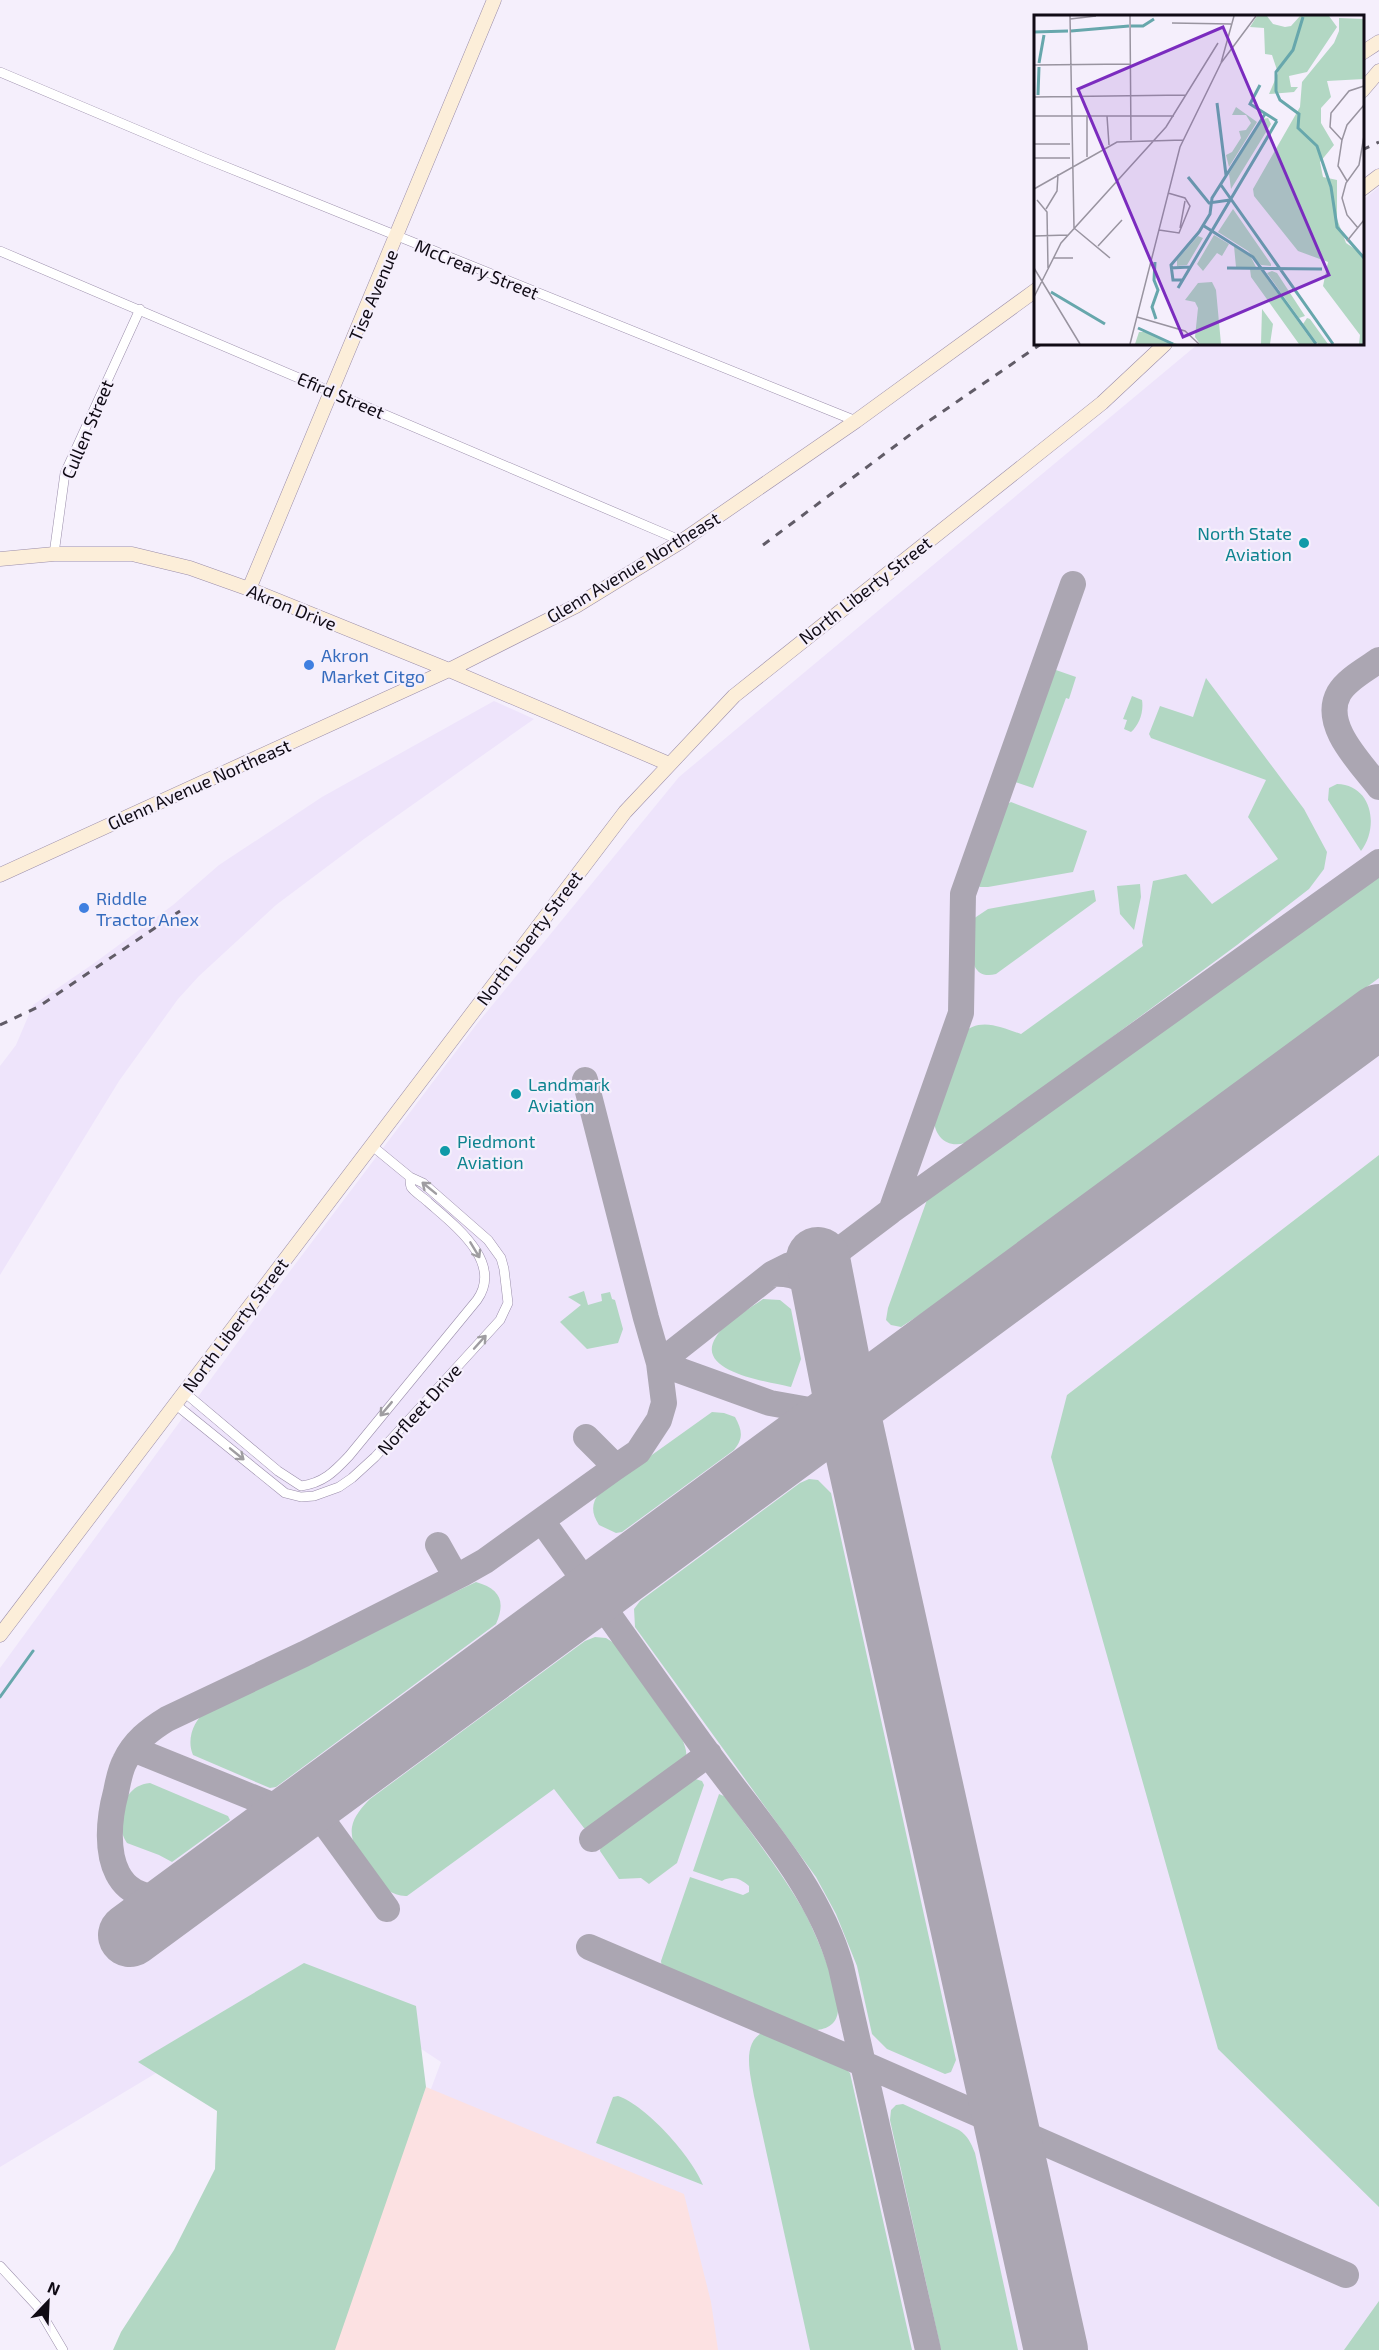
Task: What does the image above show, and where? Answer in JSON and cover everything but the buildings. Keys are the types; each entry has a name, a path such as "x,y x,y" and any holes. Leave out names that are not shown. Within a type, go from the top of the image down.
{"main road":[{"name":"Tise Avenue","path":"249,589 494,0"},
{"path":"1364,52 1379,42"},
{"path":"1364,87 1379,71"},
{"path":"1364,187 1379,176"},
{"name":"Glenn Avenue Northeast","path":"0,875 449,670 576,606 682,541 856,421 1034,291"},
{"name":"North Liberty Street","path":"0,1635 625,812 734,696 1102,403 1164,345"},
{"name":"Akron Drive","path":"0,559 54,554 132,554 190,568 249,589 449,670 669,764"}],"street":[{"name":"McCreary Street","path":"0,72 204,158 856,421"},
{"name":"Efird Street","path":"0,251 682,541"},
{"name":"Cullen Street","path":"54,554 64,473 140,309"},
{"name":"Norfleet Drive","path":"175,1404 281,1490 289,1494 314,1497 339,1487 375,1457 500,1320 508,1303 501,1258 488,1240 423,1183 410,1177 371,1145"},
{"name":"Norfleet Drive","path":"288,1479 301,1486 312,1485 331,1475 481,1294 484,1275 480,1257 469,1240 411,1187 410,1177"},
{"path":"184,1392 288,1479 281,1490"},
{"path":"219,1440 227,1429"},
{"path":"0,2266 37,2306 63,2350"}],"shaded area":[{"path":"1379,187 1379,1155 1067,1395 1379,2124 1379,2350 334,2350 441,2062 314,1978 0,2167 0,1668 284,1279 476,1025 679,777 1197,345 1364,345 1364,199"},
{"path":"494,701 534,719 364,839 276,905 199,976 178,999 119,1081 0,1275 0,1066 16,1045 33,1005 173,905 219,865 322,797"},
{"path":"426,2087 684,2194 711,2302 718,2350 331,2350"}],"green space":[{"path":"1053,669 1076,677 1033,788 1012,781"},
{"path":"1206,678 1304,809 1327,852 1324,869 1309,889 1237,945 974,1139 957,1144 944,1140 936,1129 934,1111 960,1036 967,1030 974,1026 989,1025 1021,1034 1143,946 1153,881 1186,874 1212,904 1278,859 1248,817 1266,780 1151,738 1149,734 1160,706 1193,717"},
{"path":"1132,696 1142,700 1142,709 1140,718 1131,732 1124,729 1127,720 1123,719"},
{"path":"1337,784 1349,786 1358,792 1369,809 1370,831 1361,851 1328,800 1329,788"},
{"path":"1011,802 1087,831 1073,872 988,887 980,887 976,884 1004,806"},
{"path":"1379,870 1379,978 924,1312 901,1327 891,1325 886,1320 888,1308 927,1200"},
{"path":"1140,884 1141,897 1134,930 1120,914 1117,886"},
{"path":"1094,890 1096,901 996,974 986,975 979,972 974,965 971,947 973,919 988,909"},
{"path":"1379,1155 1379,2207 1218,2049 1051,1457 1067,1395"},
{"path":"584,1291 588,1305 602,1301 601,1294 610,1292 612,1299 615,1300 623,1329 618,1343 587,1349 560,1322 581,1305 568,1297"},
{"path":"763,1299 780,1300 791,1309 801,1359 791,1387 737,1373 724,1367 715,1359 712,1349 720,1332 737,1316"},
{"path":"712,1412 735,1417 741,1434 734,1450 622,1532 616,1533 599,1525 593,1508 600,1492"},
{"path":"809,1479 818,1480 831,1493 956,2060 951,2072 945,2074 887,2049 872,2034 857,1966 836,1914 816,1877 635,1627 634,1609 640,1601 800,1483"},
{"path":"476,1582 491,1588 499,1597 500,1609 496,1624 276,1787 270,1788 193,1755 190,1743 192,1730 207,1710"},
{"path":"595,1637 606,1638 614,1643 683,1741 686,1754 680,1765 592,1830 584,1828 554,1789 407,1896 397,1895 377,1881 361,1860 352,1837 356,1815 364,1805 585,1641"},
{"path":"692,1778 702,1781 704,1785 677,1863 649,1884 641,1878 619,1879 600,1851 601,1842"},
{"path":"150,1783 228,1816 230,1820 172,1862 127,1843 121,1825 123,1806 133,1790 140,1785"},
{"path":"719,1794 726,1797 804,1911 826,1961 838,2001 838,2011 830,2026 819,2030 802,2029 662,1968 661,1961 690,1877 743,1895 749,1892 749,1886 740,1880 729,1878 722,1881 693,1871"},
{"path":"304,1963 416,2006 426,2087 335,2350 113,2350 121,2332 174,2250 215,2169 217,2111 138,2062"},
{"path":"765,2031 839,2062 850,2073 912,2350 810,2350 750,2070 752,2043"},
{"path":"618,2096 642,2110 655,2121 679,2147 703,2185 596,2143 613,2097"},
{"path":"903,2104 959,2130 972,2146 1018,2350 941,2350 890,2120 891,2110 896,2105"},
{"path":"1379,2301 1379,2350 1344,2350"}],"waterway":[{"path":"0,1697 33,1651"}],"taxiway":[{"path":"891,1211 961,1013 963,894 1073,584"},
{"path":"1379,660 1347,683 1339,693 1335,705 1335,718 1345,743 1379,787"},
{"path":"189,1891 163,1897 143,1895 128,1887 118,1873 112,1856 111,1814 120,1772 137,1742 148,1732 167,1719 304,1654 485,1561 638,1452 659,1420 664,1403 659,1363 772,1274 790,1265 834,1254 1379,862"},
{"path":"585,1080 659,1363 770,1403 815,1411 847,1407"},
{"path":"772,1274 791,1275 805,1281 828,1306"},
{"path":"796,1412 831,1432 846,1450 866,1485"},
{"path":"586,1437 616,1467"},
{"path":"542,1521 709,1755 785,1856 818,1909 841,1967 928,2350"},
{"path":"438,1545 456,1577"},
{"path":"133,1749 294,1814"},
{"path":"592,1839 709,1754"},
{"path":"310,1803 387,1909"},
{"path":"589,1947 864,2064 1346,2275"}],"runway":[{"path":"130,1935 1379,1016"},
{"path":"818,1259 847,1407 1056,2350"}],"railway":[{"path":"1364,149 1379,142"},
{"path":"763,545 923,425 1040,345"},
{"path":"0,1025 38,1007 180,911"}],"place":[{"name":"North State Aviation","path":"1304,543"},
{"name":"Akron Market Citgo","path":"309,665"},
{"name":"Riddle Tractor Anex","path":"84,908"},
{"name":"Landmark Aviation","path":"516,1094"},
{"name":"Piedmont Aviation","path":"445,1151"}]}
